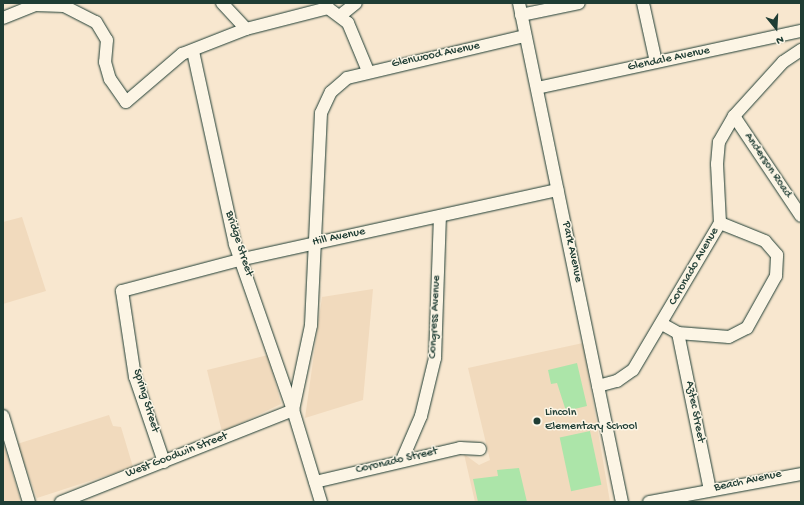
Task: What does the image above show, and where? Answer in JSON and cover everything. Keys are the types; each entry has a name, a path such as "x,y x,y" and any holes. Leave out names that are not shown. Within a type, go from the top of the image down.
{"street":[{"path":"222,3 246,29"},
{"path":"341,16 356,3"},
{"name":"Park Avenue","path":"519,3 622,502"},
{"path":"522,15 579,3"},
{"path":"642,3 656,62"},
{"path":"3,18 35,4 64,6 96,22 107,40 110,79 126,102 182,54 194,51 246,29 328,8 341,16 348,23 368,71"},
{"name":"Glendale Avenue","path":"537,88 801,31"},
{"name":"Glenwood Avenue","path":"317,242 321,113 331,92 347,78 368,71 525,36"},
{"name":"Coronado Avenue","path":"598,386 617,381 633,370 662,324 720,223 717,164 719,142 734,116 783,62 801,50"},
{"name":"Bridge Street","path":"194,51 222,194 235,244 243,259 294,410 321,502"},
{"name":"Anderson Road","path":"734,116 801,216"},
{"name":"Hill Avenue","path":"122,291 243,259 558,190"},
{"name":"Congress Avenue","path":"402,460 421,416 435,358 440,217"},
{"path":"662,324 678,333 729,337 747,328 776,276 777,255 765,240 720,223"},
{"path":"294,410 311,325 317,242"},
{"name":"Spring Street","path":"122,291 135,377 164,462"},
{"name":"Aztec Street","path":"678,333 710,490"},
{"name":"West Goodwin Street","path":"61,502 294,410"},
{"path":"3,416 29,502"},
{"name":"Coronado Street","path":"315,482 402,460 460,448 480,449"},
{"name":"Beach Avenue","path":"649,502 801,474"}],"shaded area":[{"path":"22,217 46,291 3,304 3,222"},
{"path":"373,289 363,400 305,418 322,297"},
{"name":"Lincoln Elementary School","path":"583,343 610,502 475,502 464,454 479,465 490,460 468,368"},
{"path":"268,355 281,404 222,432 207,370"},
{"path":"109,415 113,426 121,427 133,467 37,498 17,444"},
{"path":"3,441 20,498 19,502 3,502"}],"green space":[{"path":"577,363 587,406 566,411 557,383 551,384 548,370"},
{"path":"590,431 601,485 571,491 560,437"},
{"path":"519,468 527,502 478,502 473,479 498,476 497,470"}],"place":[{"name":"Lincoln Elementary School","path":"537,421"}]}
